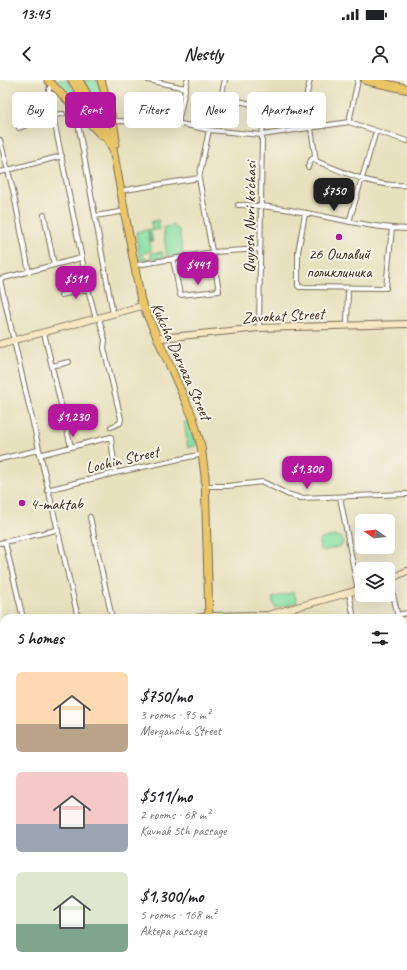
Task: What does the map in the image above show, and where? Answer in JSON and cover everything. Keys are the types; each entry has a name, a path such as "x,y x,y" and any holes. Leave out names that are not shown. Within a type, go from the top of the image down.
{"highway":[{"path":"366,80 407,89"}],"main road":[{"name":"Kukcha Darvaza Street","path":"72,80 112,145 123,190"},
{"name":"Kukcha Darvaza Street","path":"79,80 110,132 118,150 126,211 144,306 193,418 205,453 208,486 210,614"},
{"path":"101,80 105,92"},
{"path":"50,82 65,98"},
{"path":"94,128 112,145"},
{"path":"114,128 118,150"}],"street":[{"path":"148,80 185,88"},
{"path":"183,98 187,80"},
{"path":"225,80 221,97 247,103"},
{"path":"307,92 310,80"},
{"path":"349,122 358,80"},
{"path":"49,92 50,82"},
{"path":"57,115 63,114"},
{"path":"183,124 209,130 262,135 311,129 349,122 407,141"},
{"path":"56,128 81,258 88,289 105,340 104,348 121,419 120,423 111,427"},
{"path":"80,128 113,314"},
{"name":"Quyosh Nuri ko'chasi","path":"260,328 263,128"},
{"path":"311,129 314,158 316,162 362,178 395,186 407,185"},
{"path":"173,259 180,295 218,292 219,289 213,252 199,178 209,130"},
{"path":"349,222 376,131"},
{"path":"0,140 8,170 29,272"},
{"path":"0,172 62,156"},
{"path":"308,167 311,160 314,158"},
{"path":"123,190 199,178"},
{"path":"238,205 261,205 349,222 407,229"},
{"path":"95,216 126,211"},
{"path":"305,214 298,252 298,286 348,288 387,287 392,228"},
{"path":"44,215 54,265"},
{"path":"136,266 213,252 260,248"},
{"path":"77,614 56,530 0,279 81,258"},
{"path":"348,288 348,325"},
{"path":"61,295 88,289"},
{"path":"0,344 144,306"},
{"name":"Zavokat Street","path":"159,338 260,328 407,324"},
{"path":"44,333 71,447"},
{"path":"52,366 69,362"},
{"path":"39,455 111,437 115,473"},
{"path":"0,458 38,450"},
{"name":"Lochin Street","path":"47,490 205,453"},
{"path":"208,486 263,482 287,494 301,498 407,494"},
{"path":"340,497 355,567"},
{"path":"90,517 111,614"},
{"path":"22,614 2,543 56,530"},
{"path":"395,577 407,571"},
{"path":"284,614 355,591"},
{"path":"349,593 353,614"},
{"path":"394,602 397,614"}],"green space":[{"path":"51,80 67,80 74,92 65,92 65,95"},
{"path":"82,80 97,80 102,92 89,92"},
{"path":"158,220 160,229 151,231 153,242 151,242 148,231 151,251 143,253 144,259 151,258 151,253 162,252 164,257 140,261 136,232 152,229 151,222"},
{"path":"172,225 179,230 183,254 167,257 163,228"},
{"path":"189,421 197,445 188,448 184,422"},
{"path":"334,536 341,537 343,542 341,546 324,551 320,549 319,542 321,539"},
{"path":"294,592 297,603 275,608 272,598"}],"place":[{"name":"26 Оилавий поликлиника","path":"339,237"},
{"name":"4-maktab","path":"22,503"}]}
